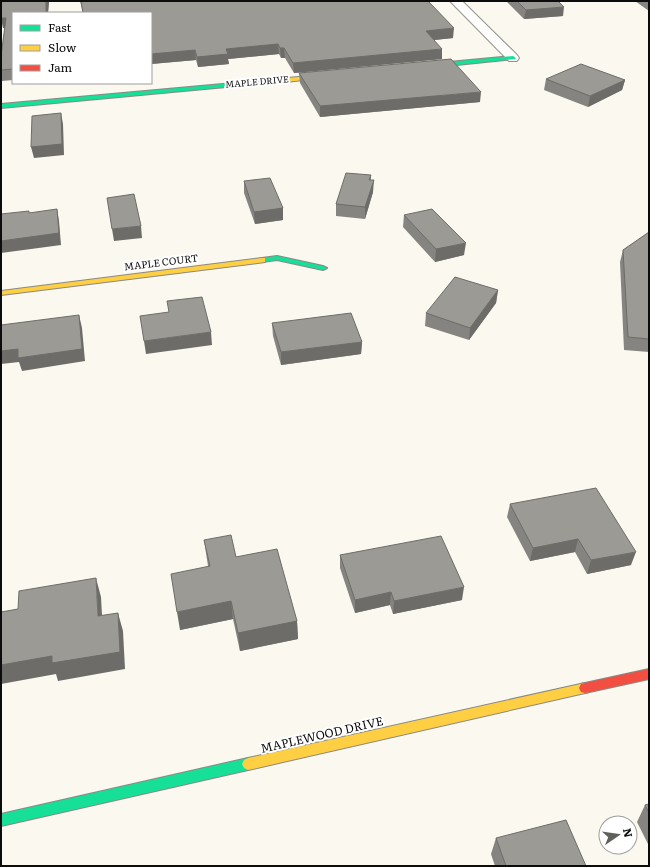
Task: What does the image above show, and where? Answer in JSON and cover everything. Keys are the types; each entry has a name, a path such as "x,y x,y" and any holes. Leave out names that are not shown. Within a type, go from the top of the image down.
{"street":[{"path":"456,1 513,58"},
{"path":"419,67 513,58"},
{"name":"MAPLE DRIVE","path":"1,106 340,74"},
{"name":"MAPLE COURT","path":"1,293 277,258 323,268"},
{"name":"MAPLEWOOD DRIVE","path":"1,820 649,674"}],"building":[{"path":"1,1 46,1 46,12 12,12 12,69 1,70 1,56 6,18 1,18"},
{"path":"81,1 428,1 454,28 426,31 442,49 293,63 284,48 280,48 278,44 226,49 228,54 197,57 195,50 152,54 152,12 83,12"},
{"path":"517,1 558,1 564,7 526,10"},
{"path":"451,59 481,92 320,106 299,73"},
{"path":"581,64 625,80 590,96 546,79"},
{"path":"61,113 62,144 31,147 32,116"},
{"path":"346,173 371,175 369,180 374,180 365,207 336,204"},
{"path":"270,178 283,208 254,212 244,181"},
{"path":"134,194 141,226 112,229 107,198"},
{"path":"57,209 59,233 1,241 1,214 29,211 29,213"},
{"path":"432,209 466,243 436,249 404,215"},
{"path":"649,232 649,339 628,337 623,250"},
{"path":"455,277 498,290 470,328 426,313"},
{"path":"202,297 211,332 144,341 140,316 169,312 167,301"},
{"path":"351,313 362,342 281,352 272,323"},
{"path":"79,315 82,349 18,358 18,349 1,351 1,325"},
{"path":"596,488 636,552 591,560 578,539 533,548 510,504"},
{"path":"231,535 236,557 277,549 297,621 238,633 231,601 177,612 171,574 210,566 204,540"},
{"path":"441,536 464,587 394,601 391,592 355,600 340,555"},
{"path":"96,578 98,616 118,613 120,652 52,663 52,656 1,665 1,612 18,609 19,591"},
{"path":"649,804 649,813 645,805"},
{"path":"566,820 586,866 506,866 496,838"}],"traffic: fast":[{"path":"427,66 513,58"},
{"path":"1,106 267,82"},
{"path":"262,260 277,258 323,268"},
{"path":"1,820 248,764"}],"traffic: slow":[{"path":"267,82 329,76"},
{"path":"1,293 262,260"},
{"path":"248,764 585,688"}],"traffic: jam":[{"path":"585,688 649,674"}]}
